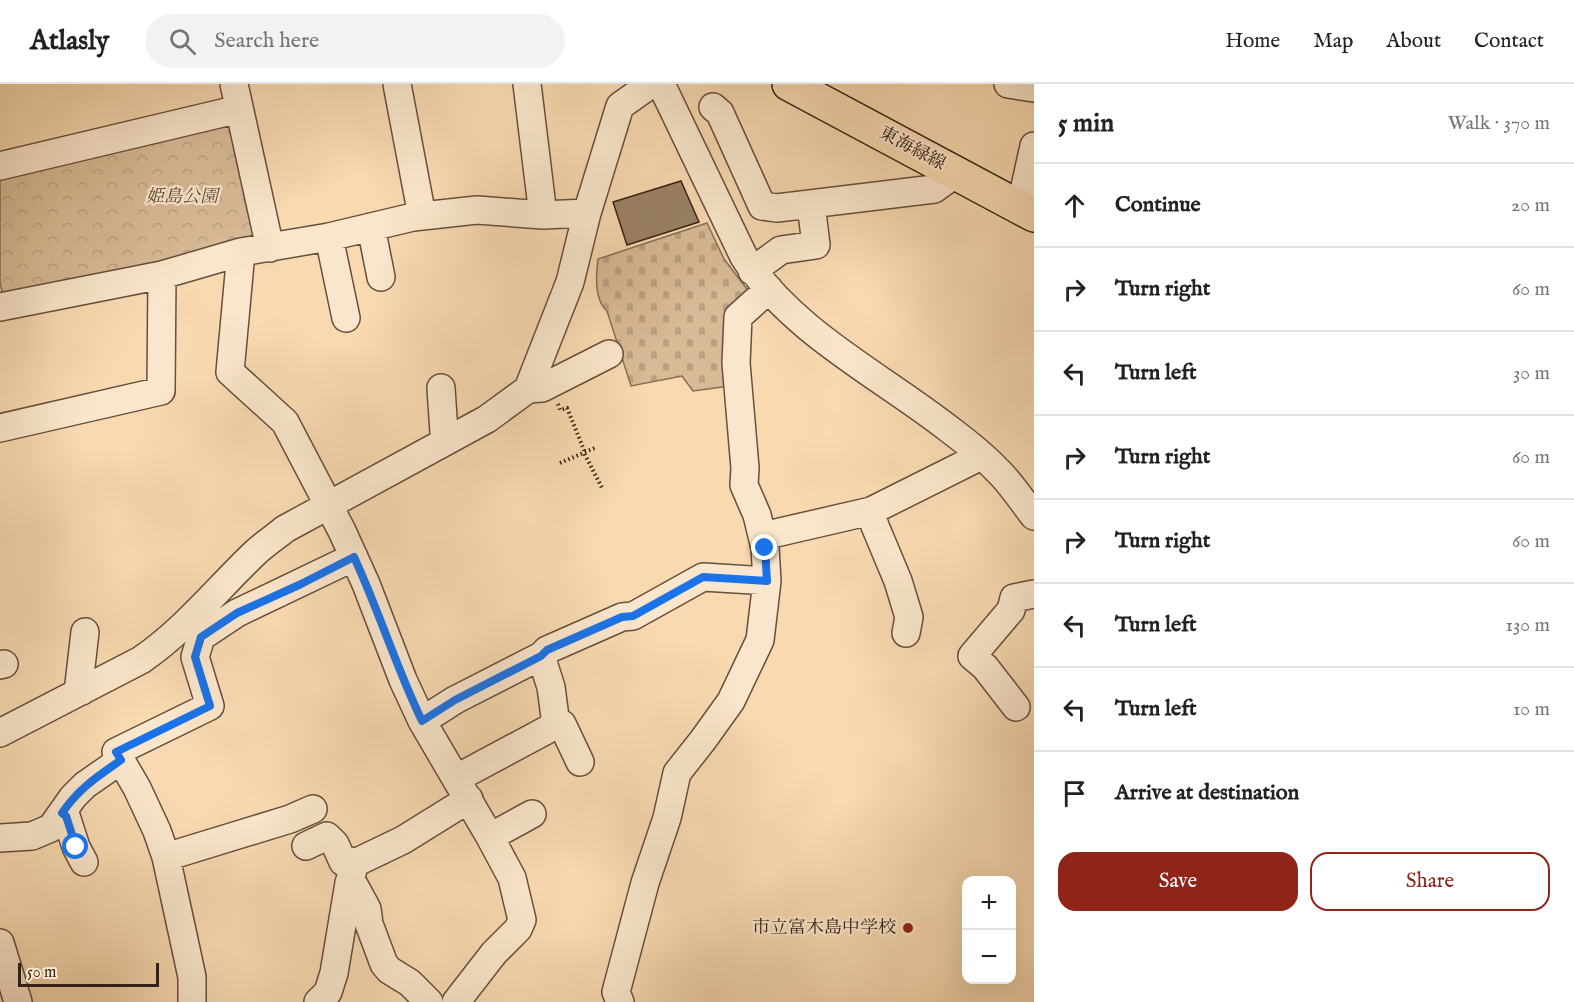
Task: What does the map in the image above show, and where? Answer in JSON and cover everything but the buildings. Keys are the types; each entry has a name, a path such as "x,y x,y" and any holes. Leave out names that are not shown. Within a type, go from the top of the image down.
{"main road":[{"name":"東海緑線","path":"789,84 956,173 1026,200"}],"street":[{"path":"234,84 270,248"},
{"path":"397,84 422,216"},
{"path":"527,84 543,215"},
{"path":"538,387 620,106 651,84"},
{"path":"661,84 744,257 761,280 781,303 833,346 949,428 998,471 1034,516"},
{"path":"1008,84 1034,88"},
{"path":"713,107 720,113 762,206 777,208 934,189 956,173"},
{"path":"0,166 231,111"},
{"path":"1026,200 1034,146"},
{"path":"620,1002 616,992 645,883 667,818 677,773 731,701 760,640 767,581 765,548 757,515 744,485 745,468 736,363 738,317 781,250 816,245 811,204"},
{"path":"0,307 162,275 240,252 330,237 422,216 477,210 543,215 587,213"},
{"path":"371,227 381,277"},
{"path":"330,237 346,318"},
{"path":"240,252 230,372 285,422 354,557 402,680 422,721 512,878 522,920 518,929 494,953 456,1002"},
{"path":"0,428 161,391 162,275"},
{"path":"0,838 32,836 51,828 85,784 119,756 210,706 195,657 196,628 257,551 285,529 327,504 487,419 538,387 609,354"},
{"path":"441,388 444,433 447,440"},
{"path":"763,536 871,511 981,456"},
{"path":"871,511 909,617 906,633"},
{"path":"0,733 141,660 196,628 237,613 354,557"},
{"path":"422,721 455,700 541,656 547,650 581,633 622,617 633,616 703,577 767,581"},
{"path":"1016,707 985,668 972,656 1011,610 1014,598 1034,594"},
{"path":"82,691 79,684 85,632"},
{"path":"541,656 551,687 556,725"},
{"path":"318,1002 328,992 334,973 352,873 403,840 463,789 556,725 562,724 580,762"},
{"path":"119,756 137,788 166,857 192,977 192,1002"},
{"path":"166,857 290,819 313,809"},
{"path":"62,813 66,816 76,847 84,862"},
{"path":"490,837 532,814"},
{"path":"306,846 327,836 335,844 344,862 350,861 354,885 367,909 369,924 384,964 389,970 410,983 429,1002"},
{"path":"0,943 18,1002"}],"path":[{"path":"538,387 560,410 567,408 585,450 584,453 602,488"},
{"path":"560,463 597,447"}],"green space":[{"name":"姫島公園","path":"234,122 263,241 4,299 0,283 0,180"},
{"path":"707,223 724,259 750,293 730,386 693,391 682,376 631,386 607,311 598,294 598,259"}],"place":[{"name":"市立富木島中学校","path":"908,928"}],"route":[{"path":"76,847 66,816 62,813 85,784 121,760 116,752 210,706 195,657 201,637 237,613 354,557 402,680 422,721 455,700 541,656 547,650 581,633 622,617 633,616 703,577 767,581 765,548"}]}
